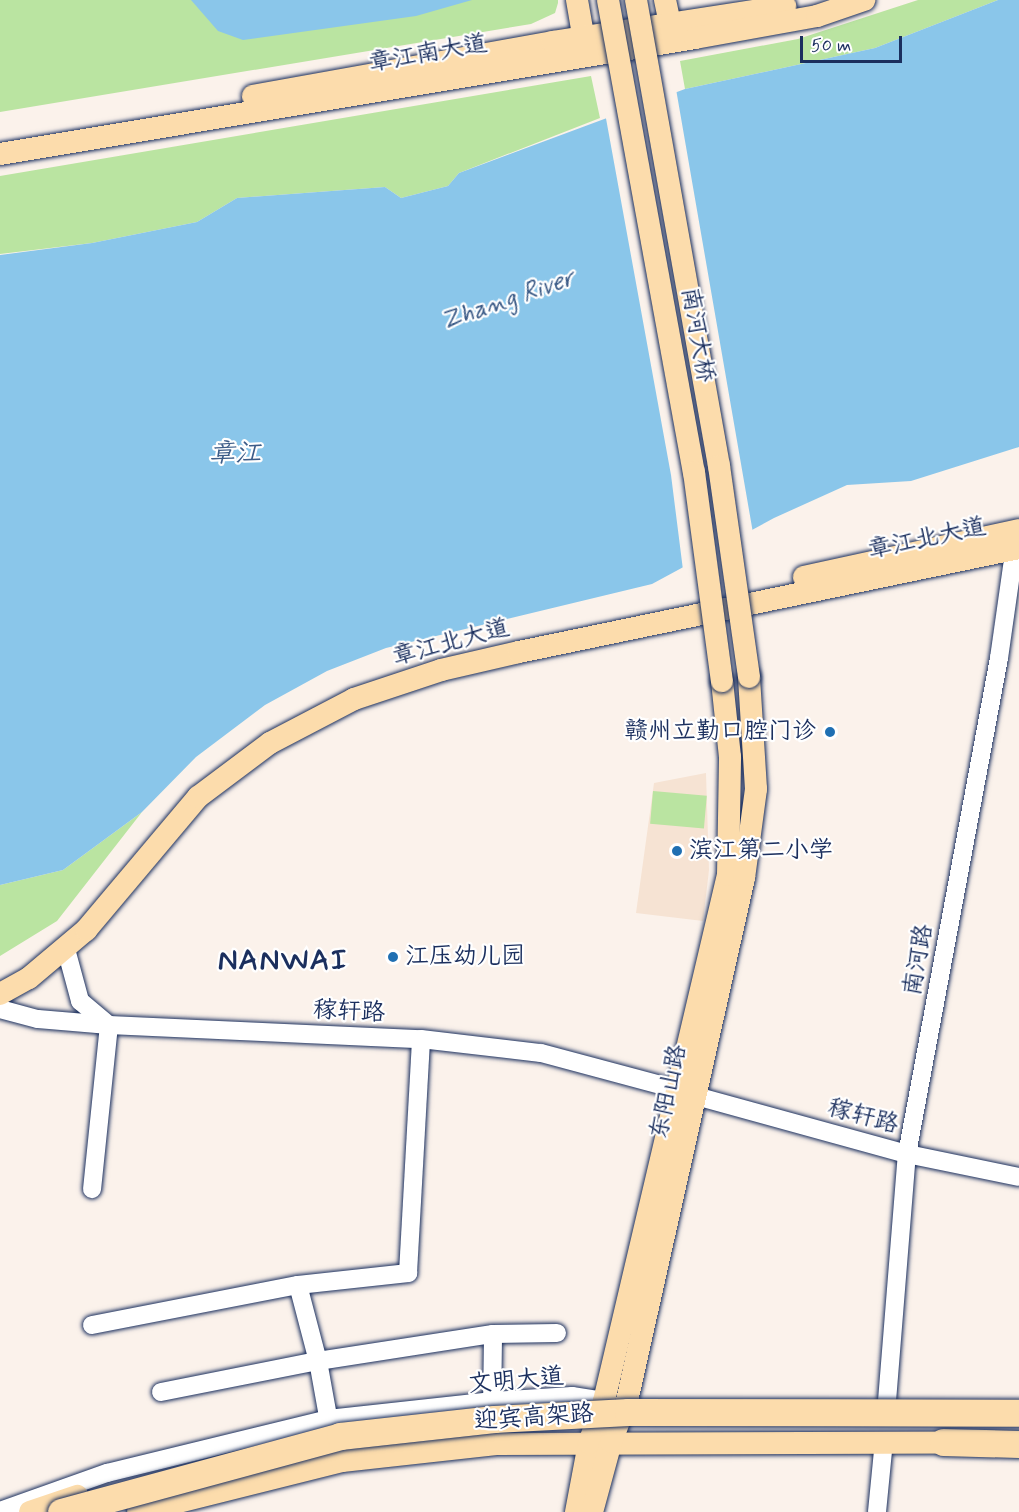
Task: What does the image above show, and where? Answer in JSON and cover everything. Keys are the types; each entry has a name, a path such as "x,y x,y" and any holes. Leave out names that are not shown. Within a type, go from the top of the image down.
{"highway":[{"name":"迎宾高架路","path":"61,1512 340,1436 482,1420 627,1412 1019,1413"},
{"name":"迎宾高架路","path":"99,1512 342,1450 494,1434 628,1427 1019,1430"},
{"path":"943,1442 1019,1444"}],"main road":[{"path":"577,0 587,55"},
{"name":"南河大桥","path":"608,0 694,472 722,681"},
{"name":"南河大桥","path":"636,0 719,466 749,677"},
{"path":"666,0 672,32"},
{"name":"章江南大道","path":"0,154 587,55 672,32 820,0"},
{"name":"章江南大道","path":"0,140 672,32 816,16 864,0"},
{"name":"章江北大道","path":"0,994 29,978 66,949 198,797 270,743 354,699 441,670 1018,539"},
{"name":"章江北大道","path":"0,979 51,948 80,921 192,789 264,734 351,687 509,641 1018,539"},
{"name":"东阳山路","path":"592,1512 604,1401 744,878 756,789 749,677"},
{"name":"东阳山路","path":"576,1512 600,1442 627,1401 728,875 730,757 722,681"},
{"name":"文明大道","path":"30,1512 107,1486 329,1423 493,1405 604,1401 1019,1403"},
{"path":"138,1512 342,1461 496,1444 943,1442"}],"street":[{"name":"南河路","path":"887,1401 907,1154 1018,539"},
{"path":"66,949 80,1001 108,1025 92,1189"},
{"name":"稼轩路","path":"7,1012 108,1025 421,1040 541,1053 907,1154 1019,1178"},
{"path":"92,1325 298,1285 408,1273 421,1040"},
{"path":"0,1511 107,1473 329,1423 318,1361 298,1285"},
{"path":"161,1392 318,1361 493,1334 557,1333"},
{"path":"493,1334 493,1405"},
{"path":"878,1512 884,1441"}],"shaded area":[{"name":"滨江第二小学","path":"706,773 709,870 703,921 636,913 654,783"}],"green space":[{"path":"0,0 558,0 558,3 555,13 531,24 0,112"},
{"path":"918,0 998,0 875,48 685,89 680,61 798,39"},
{"path":"591,76 600,118 459,173 448,186 401,198 385,187 237,198 197,222 92,243 0,254 0,176"},
{"path":"653,791 707,796 704,829 650,824"},
{"path":"142,812 57,921 0,956 0,885 63,870"}],"water":[{"path":"191,0 472,0 416,16 243,40 218,31"},
{"name":"章江","path":"998,0 1019,0 1019,447 911,481 847,485 774,518 652,584 386,648 327,671 265,705 196,757 142,812 63,870 0,885 0,255 92,243 197,222 237,198 385,187 401,198 448,186 459,173 685,89 875,48"}],"pier":[{"path":"676,89 753,533 683,570 671,475 605,113"}],"place":[{"name":"赣州立勤口腔门诊","path":"830,732"},
{"name":"滨江第二小学","path":"677,851"},
{"name":"江压幼儿园","path":"393,957"}],"district":[{"name":"NANWAI","path":"283,961"}],"water label":[{"name":"Zhang River","path":"508,301"}]}
